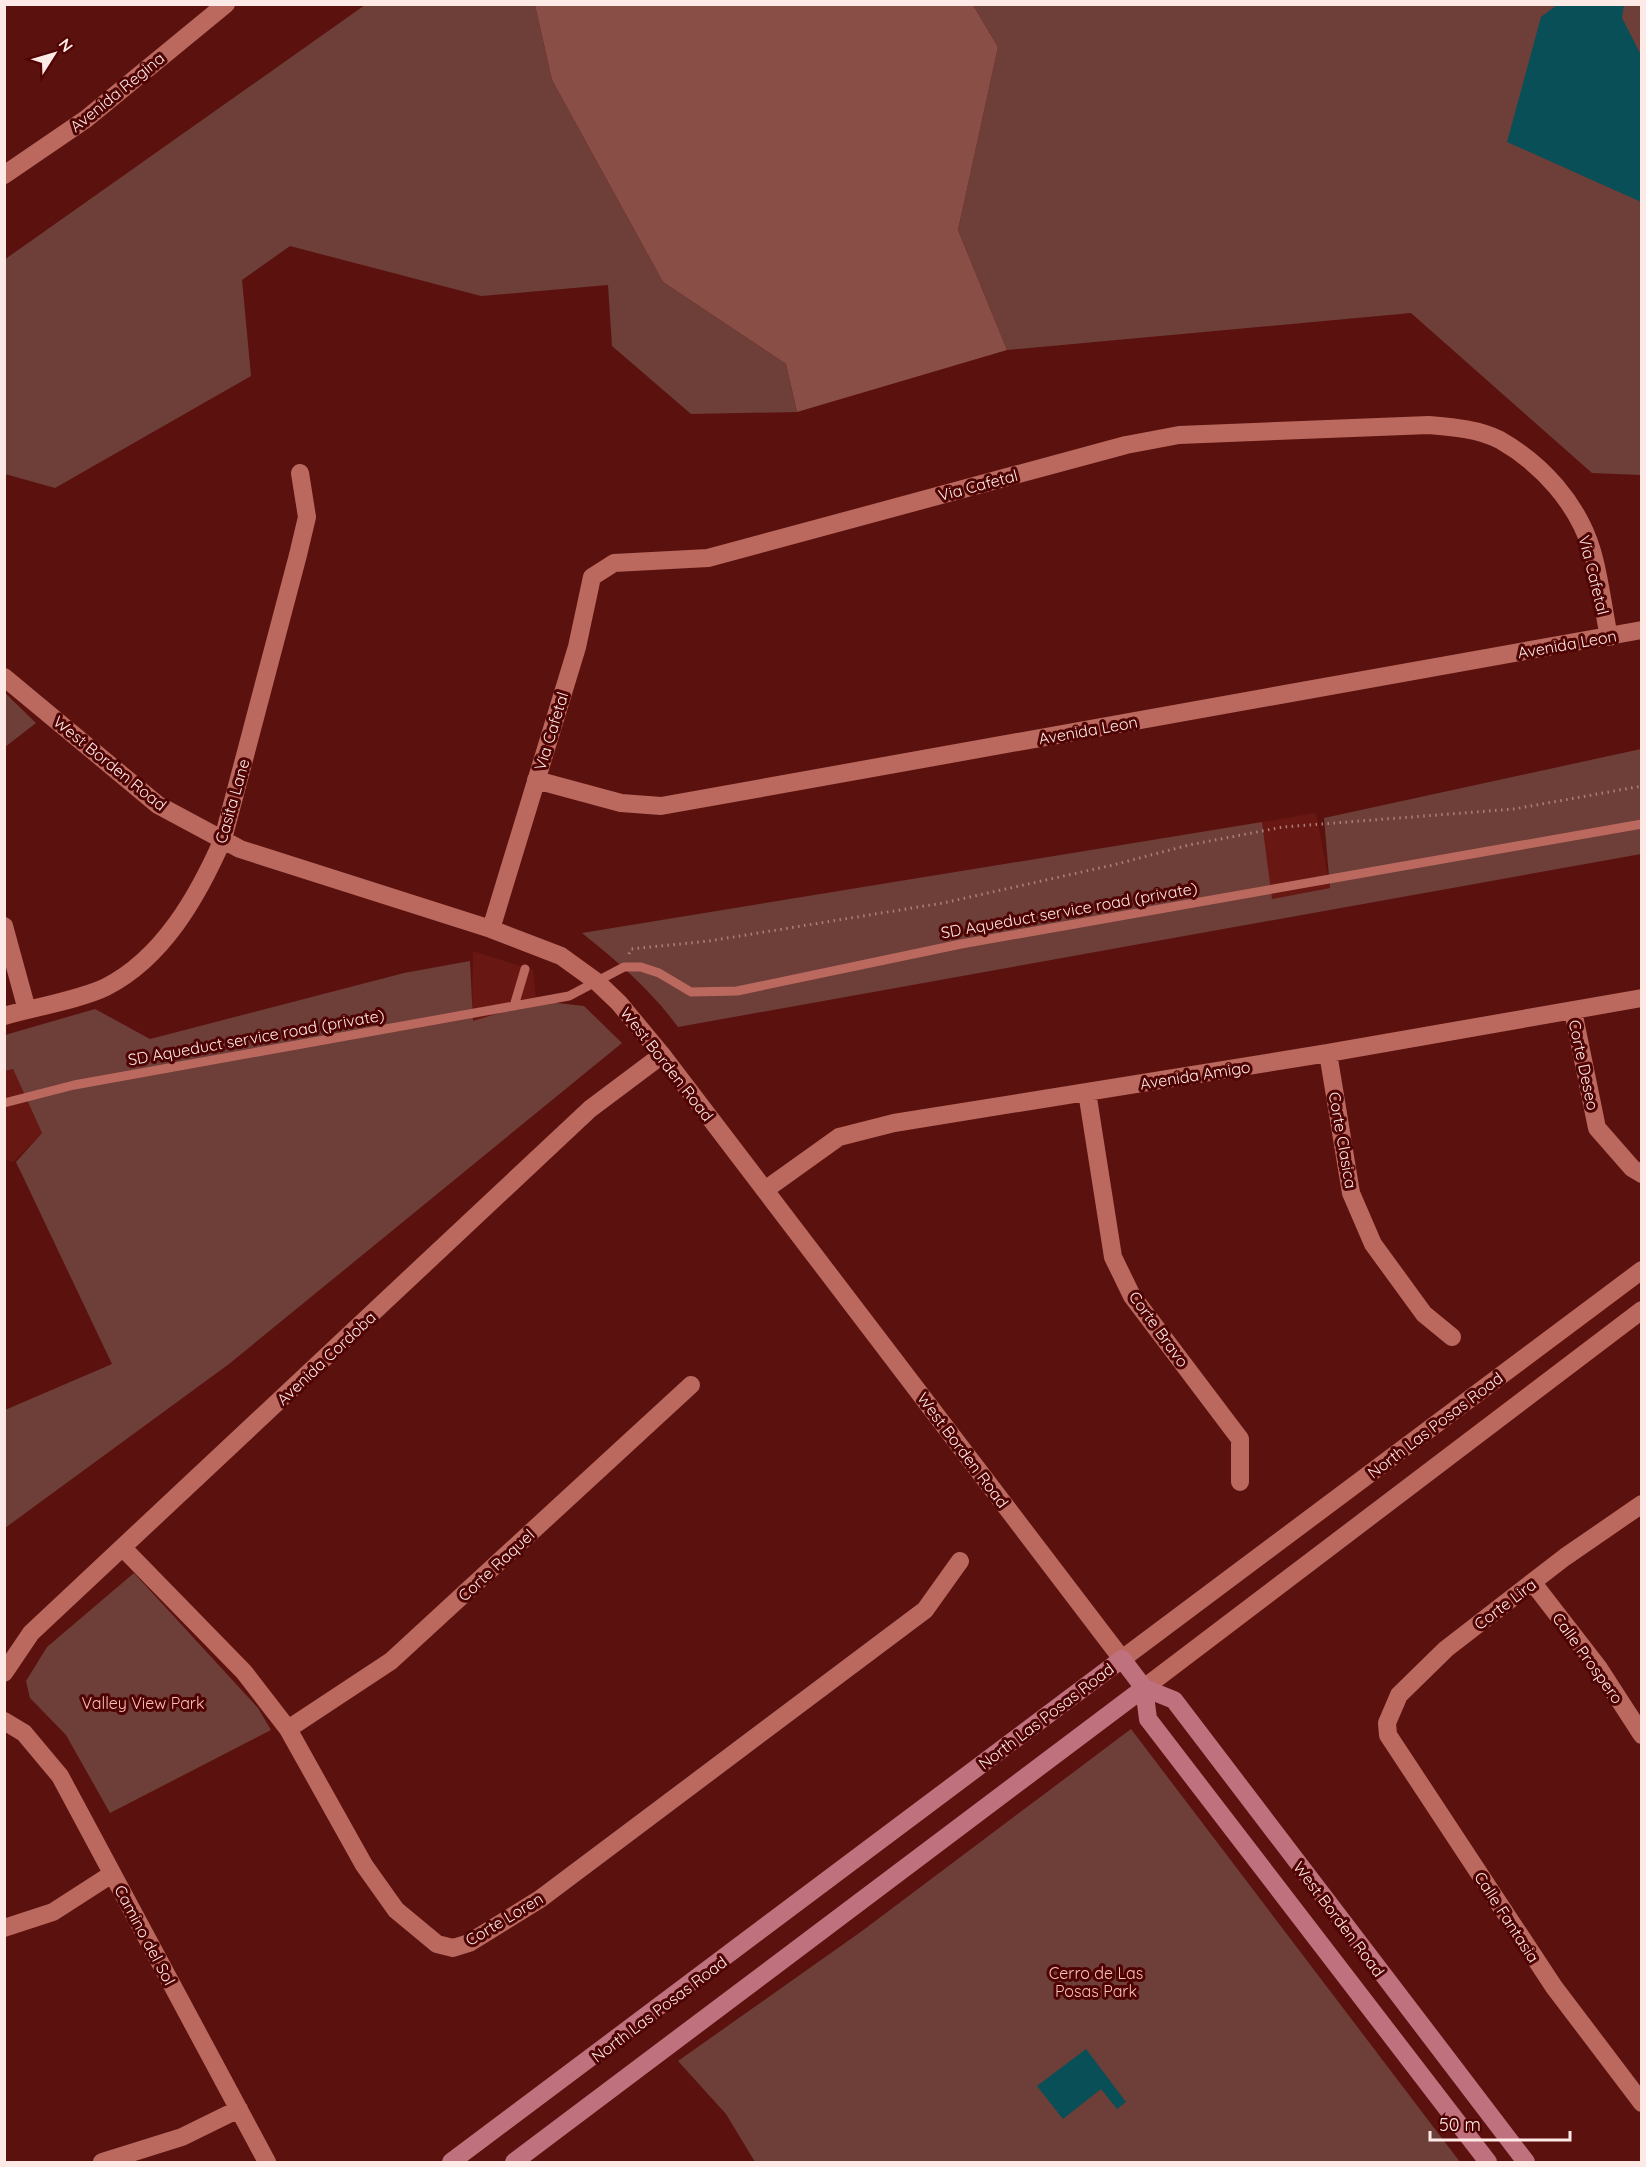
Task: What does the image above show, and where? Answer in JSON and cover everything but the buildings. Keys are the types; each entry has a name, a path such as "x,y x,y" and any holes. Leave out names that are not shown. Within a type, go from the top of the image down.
{"main road":[{"name":"West Borden Road","path":"1122,1659 1144,1688 1148,1719 1488,2163"},
{"name":"North Las Posas Road","path":"451,2163 1122,1659"},
{"name":"West Borden Road","path":"1144,1688 1174,1700 1526,2163"},
{"name":"North Las Posas Road","path":"514,2163 1144,1688"}],"street":[{"name":"Avenida Regina","path":"4,176 86,119 226,4"},
{"name":"Via Cafetal","path":"490,929 577,647 592,578 614,563 708,558 1126,445 1179,435 1429,425 1464,428 1499,440 1542,469 1579,519 1592,551 1609,636"},
{"name":"Casita Lane","path":"4,1016 105,987 143,962 180,918 206,878 223,839 280,630 305,527 307,517 300,473"},
{"name":"Avenida Leon","path":"536,780 621,803 661,806 1641,630"},
{"name":"West Borden Road","path":"4,676 158,805 240,849 490,929 561,956 597,982 619,1003 662,1055 1122,1659"},
{"path":"4,926 27,1010"},
{"name":"Avenida Amigo","path":"765,1190 839,1137 894,1123 1328,1053 1641,998"},
{"name":"Corte Deseo","path":"1573,1011 1597,1128 1632,1168 1641,1174"},
{"name":"Corte Clasica","path":"1328,1053 1351,1193 1368,1234 1424,1314 1452,1337"},
{"name":"Avenida Cordoba","path":"4,1673 31,1633 590,1109 662,1055"},
{"name":"Corte Bravo","path":"1087,1092 1113,1257 1132,1296 1240,1439 1240,1482"},
{"name":"North Las Posas Road","path":"1122,1659 1641,1270"},
{"name":"North Las Posas Road","path":"1144,1688 1641,1310"},
{"name":"Corte Raquel","path":"288,1729 391,1661 691,1385"},
{"name":"Corte Lira","path":"1388,1723 1399,1695 1446,1649 1565,1557 1641,1504"},
{"name":"Corte Loren","path":"123,1548 244,1672 288,1729 364,1865 396,1910 437,1944 453,1947 469,1943 540,1899 925,1611 960,1561"},
{"name":"Calle Prospero","path":"1533,1583 1598,1667 1641,1735"},
{"name":"Camino del Sol","path":"4,1721 24,1733 60,1776 267,2163"},
{"name":"Calle Fantasia","path":"1388,1723 1388,1735 1554,1988 1641,2103"},
{"path":"4,1928 52,1912 112,1874"},
{"path":"102,2163 182,2137 239,2109"}],"lane":[{"name":"SD Aqueduct service road (private)","path":"4,1103 74,1085 569,996 624,967 641,967 659,973 691,992 737,991 961,944 1641,824"},
{"path":"514,1006 525,969"}],"path":[{"path":"631,967 627,959 631,950 709,941 944,903 1113,865 1189,845 1283,827 1514,808 1641,786"}],"shaded area":[{"path":"535,5 973,5 998,47 958,230 1007,350 797,412 786,364 663,282 552,80"},
{"path":"1316,813 1330,888 1271,899 1262,822"},
{"path":"473,951 533,970 537,1010 472,1021"},
{"path":"13,1069 42,1133 13,1162 5,1160 4,1071"}],"green space":[{"path":"365,5 535,5 552,80 663,282 786,364 797,412 691,414 612,346 608,285 481,296 290,246 242,280 251,376 55,488 5,474 4,260"},
{"path":"973,5 1641,5 1641,475 1592,473 1411,313 1007,350 958,230 998,47"},
{"path":"5,693 36,723 5,747"},
{"path":"1641,749 1641,854 678,1027 633,977 582,933 1262,822 1272,899 1330,888 1324,818"},
{"path":"470,961 473,1021 539,1001 584,1006 622,1043 229,1364 5,1528 5,1410 112,1364 16,1162 42,1133 13,1069 5,1071 5,1035 95,1009 150,1039 404,973"},
{"name":"Valley View Park","path":"134,1573 258,1708 271,1730 110,1813 66,1735 30,1698 26,1681 47,1647"},
{"name":"Cerro de Las Posas Park","path":"1131,1729 1460,2162 755,2162 726,2114 678,2061 862,1931"}],"water":[{"path":"1557,5 1624,5 1622,18 1641,55 1641,204 1639,201 1507,142 1541,17"},
{"path":"1086,2049 1126,2102 1117,2109 1101,2089 1063,2119 1037,2086"}]}
